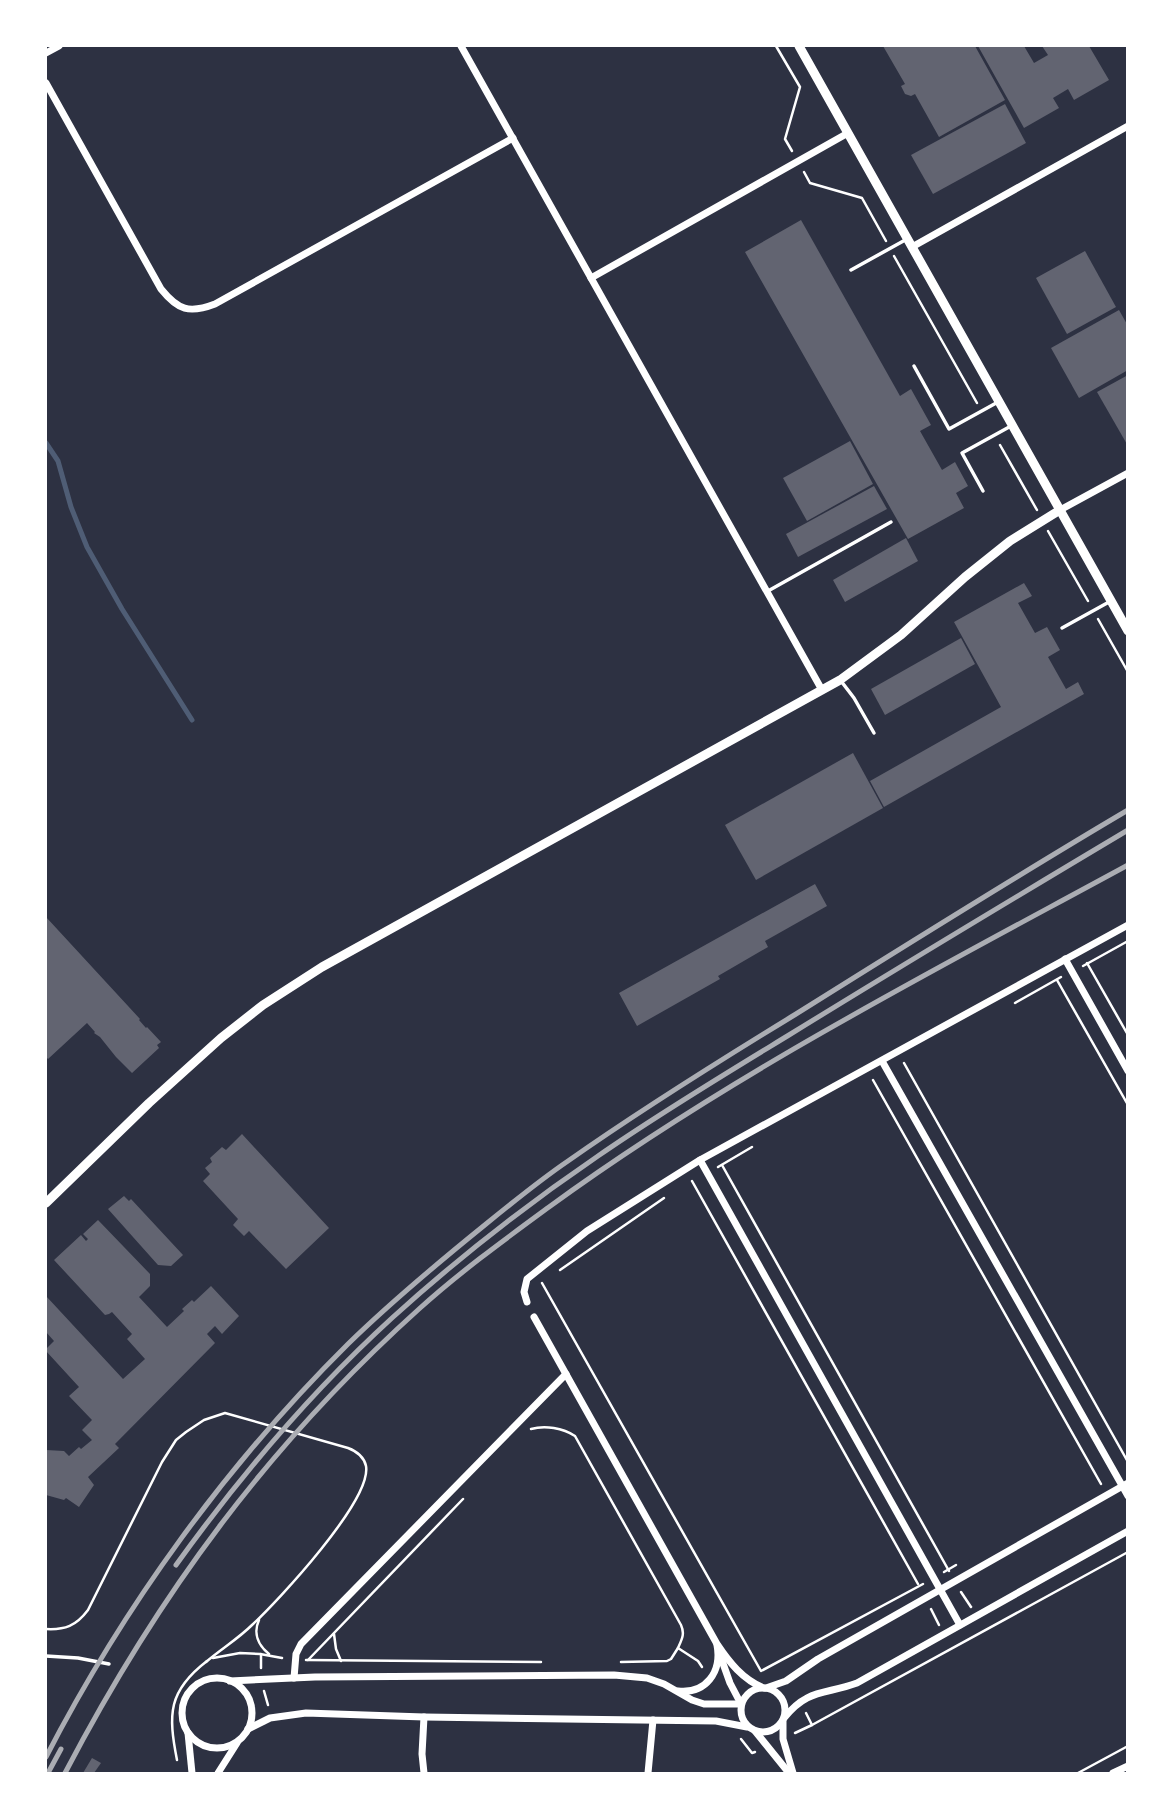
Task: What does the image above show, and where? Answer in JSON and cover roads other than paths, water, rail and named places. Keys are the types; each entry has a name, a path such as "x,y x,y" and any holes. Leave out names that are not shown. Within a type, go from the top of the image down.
{"street":[{"path":"46,53 59,46"},
{"path":"461,46 822,690"},
{"path":"799,46 1128,631"},
{"path":"46,83 161,289 171,301 185,310 201,310 215,304 513,138"},
{"path":"910,243 1128,126"},
{"path":"591,278 848,133"},
{"path":"46,1203 149,1103 262,1005 322,967 840,680 901,635 965,577 1010,541 1042,520 1128,473"},
{"path":"527,1302 524,1292 527,1279 587,1231 700,1160 1128,925"},
{"path":"1065,959 1128,1071"},
{"path":"882,1061 1116,1476 1125,1485 1128,1496"},
{"path":"700,1160 960,1625"},
{"path":"534,1317 717,1644 743,1676 776,1692 783,1701 783,1739 791,1773"},
{"path":"294,1678 297,1650 304,1641 566,1374"},
{"path":"741,1704 750,1692 786,1681 818,1659 1125,1485"},
{"path":"248,1729 271,1718 306,1713 716,1721 763,1733 778,1727 801,1701 816,1693 857,1683 1128,1531"},
{"path":"675,1690 697,1690 710,1678 718,1658 717,1644"},
{"path":"717,1644 728,1679 741,1704 741,1716 747,1727"},
{"path":"239,1740 225,1747 209,1747 199,1743 188,1731 184,1724 183,1709 190,1692 197,1685 216,1678 230,1681 614,1675 647,1678 704,1704 741,1704"},
{"path":"218,1773 248,1729 252,1717 250,1701 243,1690 230,1681"},
{"path":"424,1717 424,1773"},
{"path":"648,1773 653,1720"},
{"path":"188,1731 192,1773"},
{"path":"755,1731 791,1773"},
{"path":"1113,1773 1128,1766"}],"lane":[{"path":"851,270 890,248 910,243"},
{"path":"914,366 949,429 999,401"},
{"path":"983,491 962,453 1012,425"},
{"path":"767,591 891,522"},
{"path":"1062,628 1111,601"},
{"path":"840,680 874,733"},
{"path":"46,1656 109,1664"}],"waterway":[{"path":"46,443 58,461 71,507 87,547 122,609 192,720"}],"railway":[{"path":"46,1757 109,1646 181,1539 220,1488 303,1390 399,1297 527,1191 624,1123 710,1067 1128,810"},
{"path":"176,1565 251,1467 333,1375 392,1318 492,1233 571,1175 669,1109 1128,830"},
{"path":"65,1773 138,1644 221,1525 313,1413 435,1295 482,1256 549,1207 688,1113 906,985 1128,865"},
{"path":"48,1773 61,1749"}]}
